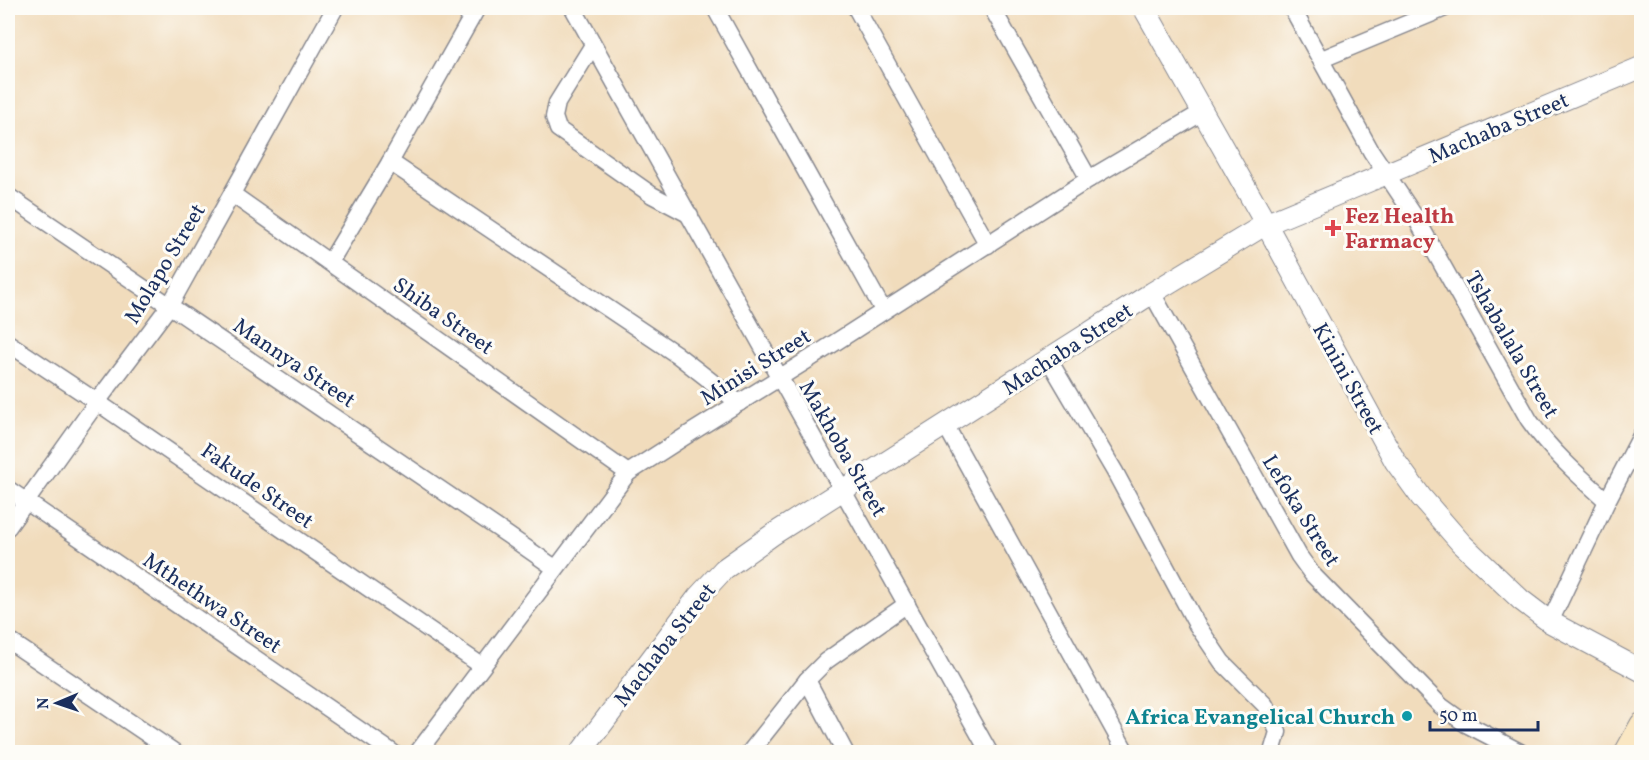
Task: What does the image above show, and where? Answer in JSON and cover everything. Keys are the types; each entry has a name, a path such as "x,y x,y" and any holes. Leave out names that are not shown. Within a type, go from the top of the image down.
{"main road":[{"path":"1627,753 1641,725"}],"street":[{"name":"Molapo Street","path":"8,527 170,305 335,8"},
{"path":"330,262 390,162 477,8"},
{"name":"Makhoba Street","path":"573,8 989,753"},
{"path":"715,8 883,310"},
{"path":"856,8 988,245"},
{"path":"992,8 1089,179"},
{"name":"Kinini Street","path":"1144,8 1395,461 1441,522 1521,600 1550,622 1641,671"},
{"name":"Tshabalala Street","path":"1292,8 1371,151 1417,220 1529,420 1541,437 1607,501"},
{"path":"1322,59 1445,8"},
{"path":"593,45 557,103 554,117 558,129 652,195 690,215"},
{"name":"Machaba Street","path":"581,753 713,580 724,569 772,535 842,489 946,426 1152,293 1266,225 1641,67"},
{"name":"Minisi Street","path":"418,753 628,473 1089,179 1202,113"},
{"path":"390,162 676,354 739,403"},
{"name":"Shiba Street","path":"232,194 628,473"},
{"name":"Mannya Street","path":"8,196 555,568"},
{"name":"Lefoka Street","path":"1152,293 1299,556 1312,574 1441,706 1466,724 1520,753"},
{"name":"Fakude Street","path":"8,343 482,666"},
{"path":"1049,360 1115,472 1197,625 1222,662 1265,705 1278,732 1272,753"},
{"path":"946,426 1126,753"},
{"path":"1550,622 1641,434"},
{"name":"Mthethwa Street","path":"8,489 392,753"},
{"path":"750,753 807,680 826,661 907,604"},
{"path":"8,640 174,753"},
{"path":"807,680 845,753"}],"place":[{"name":"Fez Health Farmacy","path":"1333,228"},
{"name":"Africa Evangelical Church","path":"1407,716"}]}
